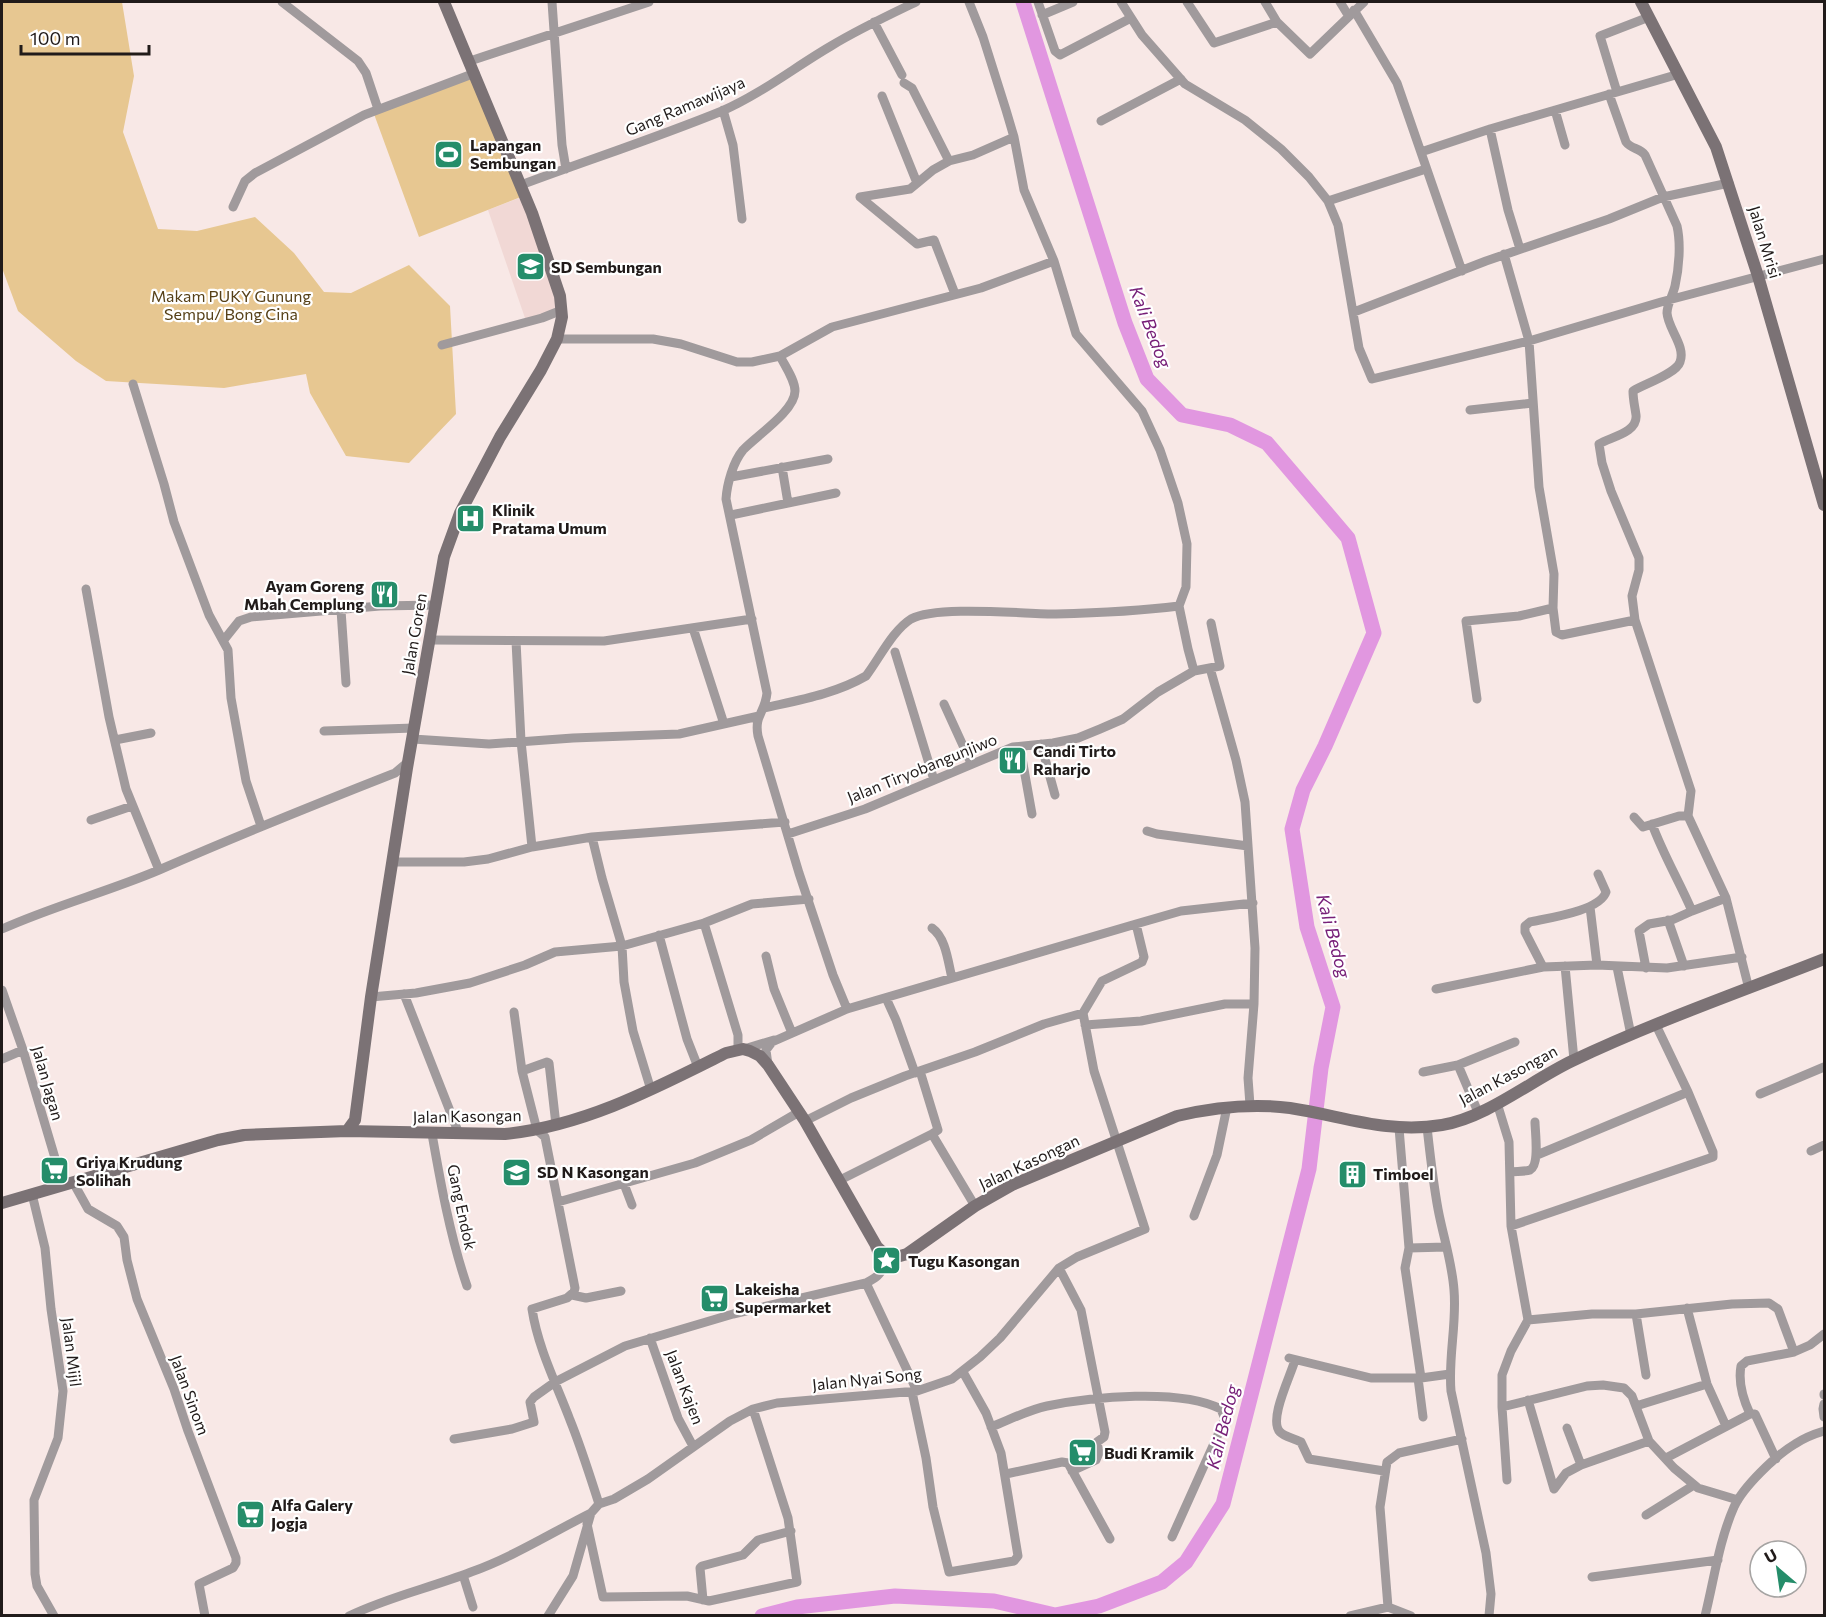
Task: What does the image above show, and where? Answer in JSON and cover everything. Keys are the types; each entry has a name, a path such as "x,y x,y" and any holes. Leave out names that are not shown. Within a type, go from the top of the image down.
{"main road":[{"name":"Jalan Goren","path":"68,1183 229,1138 347,1131 358,1126 371,997 408,762 444,557 456,521 500,437 536,380 557,339 562,310 560,296 521,185 444,2"},
{"name":"Jalan Mrisi","path":"1641,2 1716,147 1758,276 1824,505"},
{"name":"Jalan Kasongan","path":"907,1254 975,1206 1030,1177 1177,1116 1250,1105 1290,1108 1344,1120 1399,1128 1445,1125 1497,1103 1574,1060 1824,959"},
{"path":"741,1049 755,1053 768,1065 802,1116 877,1246 887,1256 907,1254"},
{"name":"Jalan Kasongan","path":"358,1126 432,1134 505,1134 537,1130 602,1110 651,1090 726,1053 741,1049"},
{"path":"2,1203 68,1183"}],"street":[{"path":"282,2 358,61 366,73 378,109"},
{"path":"552,2 562,145 566,169"},
{"path":"233,207 245,181 255,173 378,109 555,32 647,2"},
{"name":"Gang Ramawijaya","path":"521,185 670,132 723,110 778,81 874,22 916,2"},
{"path":"969,2 983,37 1014,138 1024,190 1054,261 1076,334 1142,411 1160,450 1178,503 1187,544 1186,587 1179,606 1194,671"},
{"path":"1038,2 1055,51 1060,55 1131,18"},
{"path":"1042,15 1073,2"},
{"path":"1121,2 1142,35 1181,79 1245,120 1281,149 1309,177 1328,201 1338,225 1359,348 1372,379 1528,341 1824,259"},
{"path":"1187,2 1214,43 1277,22"},
{"path":"1265,2 1277,22 1310,54 1364,2"},
{"path":"1340,2 1351,13 1397,84 1462,271"},
{"path":"1649,16 1600,36 1626,141 1646,155 1678,233 1677,271 1667,313 1681,352 1679,364 1672,371 1633,391 1636,417 1634,425 1614,438 1599,444 1611,491 1639,558 1639,570 1632,596 1635,620 1690,791 1688,816 1726,898 1749,989"},
{"path":"874,22 903,79 912,88 949,161"},
{"path":"1421,152 1490,129 1679,74"},
{"path":"1101,121 1181,79"},
{"path":"882,96 917,183"},
{"path":"723,110 733,145 742,219"},
{"path":"1555,110 1565,144"},
{"path":"1490,129 1508,210 1520,249"},
{"path":"955,294 934,240 917,244 860,197 910,189 949,161 974,155 1014,138"},
{"path":"1328,201 1426,169"},
{"path":"1354,312 1504,254 1609,219 1663,197 1729,183"},
{"path":"1504,254 1528,341 1539,488 1554,574 1555,630 1558,635 1635,620"},
{"path":"557,339 653,339 681,344 737,362 752,362 780,356 832,327 989,285 1054,261"},
{"path":"442,345 542,318 562,310"},
{"path":"780,356 795,389 794,396 774,422 737,458 726,492 768,693 756,725 758,736 833,975 847,1009"},
{"path":"133,384 174,522 208,615 228,650 229,690 246,781 261,826"},
{"path":"1470,410 1533,403"},
{"path":"731,477 828,459"},
{"path":"782,467 788,503"},
{"path":"731,514 836,493"},
{"path":"86,589 109,717 126,789 159,870"},
{"path":"223,641 239,621 251,617 436,605"},
{"path":"324,731 413,733 489,744 679,734 724,724 858,681 866,676 904,625 910,620 927,614 982,612 1056,614 1147,610 1179,606"},
{"path":"1477,699 1466,621 1519,616 1553,608"},
{"path":"341,610 346,683"},
{"path":"431,640 604,641 752,619"},
{"path":"1211,623 1220,666 1210,668 1236,760 1245,802 1255,948 1254,1004 1248,1078 1250,1105"},
{"path":"693,628 724,724"},
{"path":"516,641 521,741 532,847"},
{"path":"895,652 934,780"},
{"name":"Jalan Tiryobangunjiwo","path":"788,834 865,809 971,763 1020,747 1078,738 1123,719 1158,692 1194,671 1210,668"},
{"path":"944,704 971,763"},
{"path":"115,740 151,733"},
{"path":"1041,744 1055,795"},
{"path":"1020,747 1032,814"},
{"path":"2,929 159,870 261,826 395,773 408,762"},
{"path":"395,773 402,775 405,783"},
{"path":"91,820 132,806"},
{"path":"1634,817 1643,826 1679,816 1688,816"},
{"path":"393,862 464,862 592,837 785,822"},
{"path":"1652,824 1692,911"},
{"path":"1148,831 1248,846"},
{"path":"592,837 622,946 624,982 633,1031 651,1090"},
{"path":"1543,967 1525,932 1526,924 1590,907 1600,901 1605,895 1598,874"},
{"path":"1647,968 1639,931 1649,924 1672,920 1726,898"},
{"path":"371,997 470,983 525,965 555,952 622,946 704,923 752,904 809,899"},
{"path":"704,923 741,1049 779,1038 847,1009 1181,911 1253,903"},
{"path":"1590,907 1597,965"},
{"path":"1668,920 1684,966"},
{"path":"1117,1142 1094,1071 1083,1013 1102,981 1142,962 1136,924"},
{"path":"932,928 938,932 942,942 952,978"},
{"path":"659,936 687,1040 698,1067"},
{"path":"766,957 774,989 792,1033"},
{"path":"1436,989 1543,967 1597,965 1647,968 1684,966 1742,957"},
{"path":"1565,966 1574,1060"},
{"path":"1617,967 1632,1035"},
{"name":"Jalan Jagan","path":"2,990 68,1183"},
{"path":"404,994 459,1134"},
{"path":"840,1180 938,1130 886,998"},
{"path":"1085,1025 1141,1021 1225,1004 1254,1004"},
{"path":"514,1012 522,1071 537,1130 545,1137 575,1288 572,1295"},
{"path":"558,1202 705,1159 802,1116 1044,1024 1083,1013"},
{"path":"1511,1226 1713,1157 1688,1092 1656,1025"},
{"path":"768,1065 766,1055 768,1046 779,1038"},
{"path":"1423,1072 1458,1065 1515,1042"},
{"path":"2,1059 23,1050"},
{"path":"522,1071 548,1062 556,1125"},
{"path":"1458,1065 1478,1112"},
{"path":"1760,1094 1824,1067"},
{"path":"1537,1155 1688,1092"},
{"path":"1497,1103 1509,1143 1511,1226 1528,1320 1506,1362 1502,1375 1502,1407 1508,1480"},
{"path":"1194,1216 1217,1155 1227,1107"},
{"path":"1510,1172 1531,1170 1537,1155 1534,1122"},
{"path":"1427,1127 1438,1210 1451,1267 1455,1312 1450,1374 1453,1402 1486,1553 1491,1594 1489,1616"},
{"path":"1399,1128 1409,1248 1405,1268 1423,1417"},
{"name":"Gang Endok","path":"432,1134 456,1256 467,1286"},
{"path":"932,1134 975,1206"},
{"name":"Jalan Nyai Song","path":"599,1504 648,1479 733,1419 753,1409 777,1403 915,1391 944,1383 963,1372 1000,1338 1059,1268 1077,1257 1145,1229 1117,1142"},
{"path":"1810,1151 1824,1145"},
{"name":"Jalan Sinom","path":"68,1183 88,1209 117,1226 124,1237 136,1299 174,1389 236,1558 233,1568 199,1584 205,1616"},
{"path":"624,1184 632,1205"},
{"name":"Jalan Mijil","path":"32,1194 45,1248 63,1391 58,1438 34,1500 36,1580 40,1593 54,1616"},
{"path":"871,1237 882,1268 880,1276"},
{"path":"1409,1248 1446,1247"},
{"path":"454,1439 512,1429 534,1422 531,1399 555,1382 612,1351 733,1314 866,1283 880,1276 907,1254"},
{"path":"1059,1268 1082,1310 1105,1432 1104,1437 1097,1442 1099,1456 1095,1461 1072,1471"},
{"path":"866,1283 915,1391 933,1508 949,1572 1014,1561 1018,1557 1001,1453 991,1427 963,1372"},
{"path":"349,1616 378,1603 463,1575 553,1534 591,1513 599,1504 579,1442 539,1342 532,1309 572,1295 586,1298 621,1291"},
{"path":"1528,1320 1592,1314 1636,1314 1732,1304 1773,1304 1780,1312 1794,1352"},
{"path":"1687,1308 1707,1384 1726,1426"},
{"path":"1636,1314 1646,1375"},
{"path":"1750,1414 1743,1398 1741,1366 1747,1361 1794,1352 1810,1345 1824,1334"},
{"name":"Jalan Kajen","path":"650,1338 678,1418 693,1446"},
{"path":"1384,1471 1309,1459 1301,1442 1282,1434 1277,1429 1276,1415 1292,1359 1371,1378 1419,1378 1450,1374"},
{"path":"1636,1406 1707,1384"},
{"path":"1502,1407 1587,1386 1618,1386 1628,1390 1649,1441 1694,1485 1738,1500"},
{"path":"991,1427 1046,1406 1098,1398 1150,1396 1185,1399 1215,1406 1224,1414 1225,1419 1172,1537"},
{"path":"1528,1400 1554,1489 1566,1473 1581,1465 1649,1441"},
{"path":"1824,1404 1824,1418"},
{"path":"587,1524 603,1597 687,1596 709,1601 797,1582 791,1531 753,1409"},
{"path":"1666,1458 1750,1414 1755,1414 1776,1459"},
{"path":"1567,1428 1581,1465"},
{"path":"1705,1616 1718,1560 1733,1509 1738,1500 1793,1444 1824,1431"},
{"path":"1388,1607 1380,1507 1384,1471 1390,1459 1399,1453 1462,1439"},
{"path":"1006,1474 1062,1462 1068,1463 1110,1539"},
{"path":"1646,1515 1694,1485"},
{"path":"548,1616 573,1576 591,1513"},
{"path":"703,1600 700,1568 702,1566 743,1555 758,1540 791,1531"},
{"path":"1592,1577 1718,1560"},
{"path":"463,1575 473,1607"},
{"path":"1350,1616 1388,1607 1411,1616"}],"shaded area":[{"name":"SD Sembungan","path":"527,195 566,306 526,321 488,210"}],"green space":[{"name":"Makam PUKY Gunung Sempu/ Bong Cina","path":"2,2 122,2 134,76 123,132 158,229 197,231 255,217 294,253 324,292 351,293 409,265 450,306 456,414 409,463 346,456 310,393 306,374 224,388 106,381 76,361 18,311 2,268"},
{"name":"Lapangan Sembungan","path":"476,76 526,195 419,237 374,114"}],"waterway":[{"name":"Kali Bedog","path":"762,1616 797,1607 895,1596 994,1601 1055,1615 1099,1606 1162,1582 1186,1562 1223,1504 1309,1169 1321,1068 1333,1007 1307,927 1292,829 1303,790 1325,746 1374,633 1348,538 1267,443 1230,425 1182,415 1147,379 1125,323 1023,2"}],"place":[{"name":"Lapangan Sembungan","path":"449,154"},
{"name":"SD Sembungan","path":"530,267"},
{"name":"Klinik Pratama Umum","path":"471,519"},
{"name":"Ayam Goreng Mbah Cemplung","path":"385,595"},
{"name":"Candi Tirto Raharjo","path":"1012,760"},
{"name":"Griya Krudung Solihah","path":"55,1171"},
{"name":"SD N Kasongan","path":"516,1172"},
{"name":"Timboel","path":"1352,1174"},
{"name":"Tugu Kasongan","path":"887,1261"},
{"name":"Lakeisha Supermarket","path":"714,1298"},
{"name":"Budi Kramik","path":"1083,1453"},
{"name":"Alfa Galery Jogja","path":"250,1514"}]}
